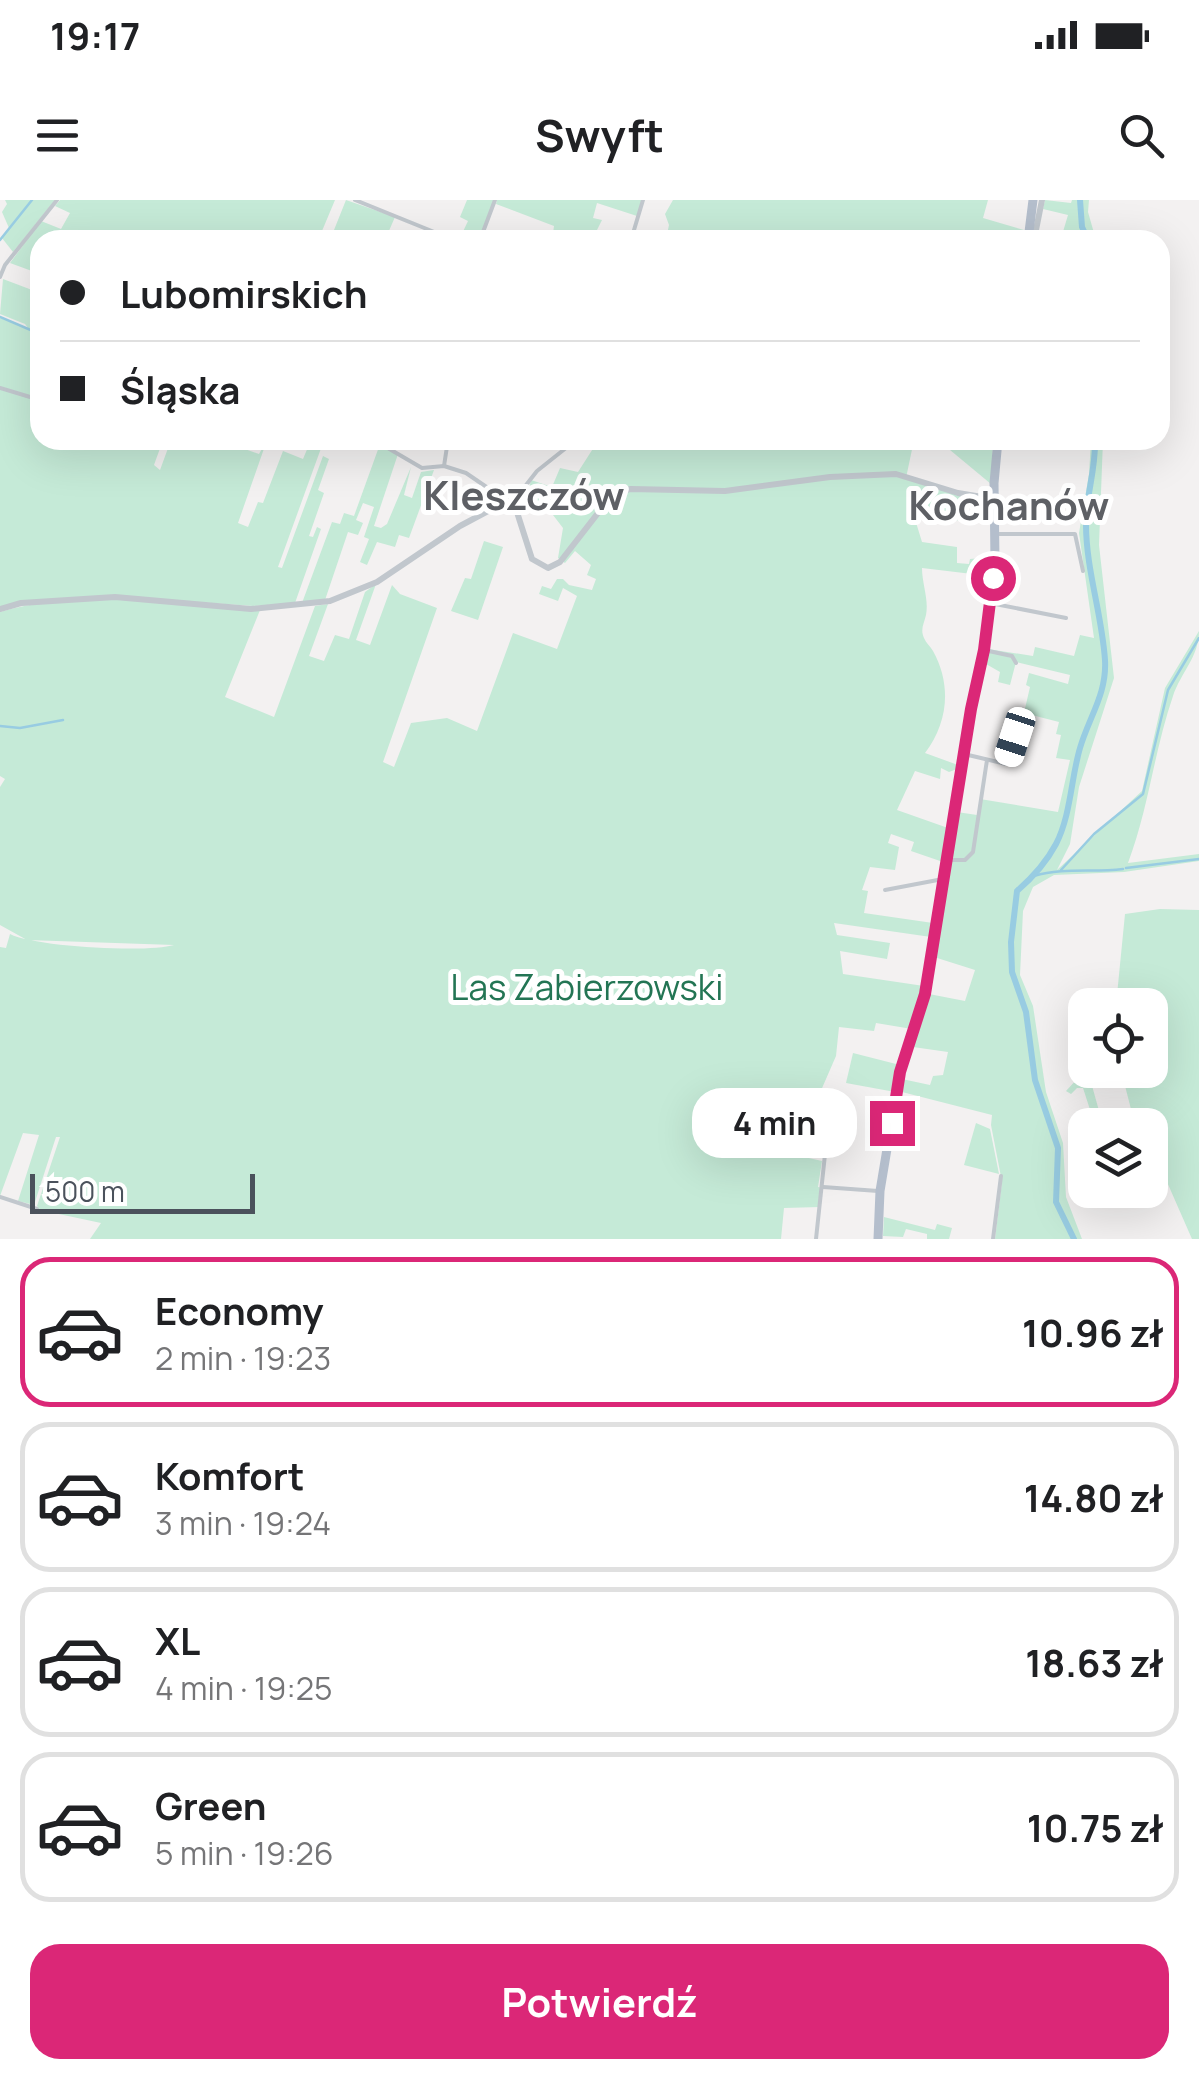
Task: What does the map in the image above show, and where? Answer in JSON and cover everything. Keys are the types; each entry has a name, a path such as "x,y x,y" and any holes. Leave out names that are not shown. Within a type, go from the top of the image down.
{"main road":[{"path":"1032,230 1033,200"},
{"path":"878,1239 880,1191 900,1072 926,986 984,650 995,534 997,450"}],"street":[{"path":"33,230 57,200"},
{"path":"355,200 429,230"},
{"path":"484,230 496,200"},
{"path":"634,230 643,200"},
{"path":"1034,230 1042,200"},
{"path":"0,276 30,233"},
{"path":"0,388 30,397"},
{"path":"391,450 422,468 444,466 466,473 509,502 532,559 544,568 554,568 612,494 620,491 726,491 830,477 904,476 958,493 994,499"},
{"path":"444,466 446,450"},
{"path":"0,609 21,603 115,598 251,609 330,601 377,582 460,526 509,502 537,471 563,450"},
{"path":"995,534 1076,534 1083,571"},
{"path":"990,603 1066,618"},
{"path":"984,650 1012,656 1016,663"},
{"path":"964,754 1006,764 1022,714"},
{"path":"946,859 965,860 971,856 987,760"},
{"path":"884,890 943,878"},
{"path":"826,1146 819,1185 880,1191"},
{"path":"993,1239 1001,1176"},
{"path":"816,1239 823,1188"},
{"path":"0,1197 38,1208"}],"green space":[{"path":"5,200 55,200 13,252 2,238 9,228 2,212"},
{"path":"60,200 335,200 322,230 34,230 41,221 61,229 70,213 55,206"},
{"path":"346,200 395,217 389,230 334,230"},
{"path":"467,200 494,200 483,230 464,230 468,221 460,217"},
{"path":"497,200 642,200 637,216 597,203 593,218 602,220 597,230 553,230 554,226 496,204"},
{"path":"673,200 988,200 983,218 1024,230 668,230 665,214"},
{"path":"1045,200 1089,200 1093,230 1064,230 1068,215 1043,209"},
{"path":"30,236 30,270 10,263"},
{"path":"3,279 30,289 30,450 159,450 154,465 160,470 167,450 248,450 259,454 264,450 238,523 248,527 258,502 263,503 283,451 303,459 307,450 320,450 278,567 282,568 323,456 329,459 318,490 324,493 309,536 313,537 317,527 321,529 295,603 253,606 114,596 0,608 0,318 28,328 0,314"},
{"path":"378,450 398,454 374,526 381,528 387,524 411,467 404,495 412,498 421,472 434,470 409,538 399,535 395,547 377,542 367,565 360,562 369,539 364,537 374,507 363,503 356,520 363,523 358,535 348,532 325,600 302,603 332,522 340,524 344,513 354,516"},
{"name":"Las Zabierzowski","path":"592,450 912,450 906,478 966,497 964,521 914,516 922,542 957,547 957,563 969,564 970,559 992,557 989,576 922,568 927,603 923,635 939,664 945,690 943,717 925,753 958,765 949,772 941,768 940,779 915,771 897,810 948,828 943,862 911,851 914,842 891,834 888,843 899,847 895,870 870,867 862,890 868,891 864,913 933,923 931,937 834,923 837,935 890,943 887,959 840,951 843,974 924,986 912,1029 876,1023 874,1031 839,1027 836,1056 816,1102 800,1156 822,1161 820,1207 784,1208 781,1239 90,1239 101,1223 40,1210 37,1206 60,1137 56,1137 34,1205 18,1201 39,1135 23,1133 0,1196 0,947 6,948 10,934 25,939 0,925 0,787 5,779 0,776 0,612 32,604 97,599 260,610 225,697 274,717 315,606 328,604 309,656 324,661 335,635 349,639 365,592 376,584 356,640 370,645 392,585 400,594 437,608 383,762 394,767 411,723 447,718 477,731 513,633 557,649 577,596 563,588 558,601 539,594 542,586 551,589 557,579 563,579 569,585 592,590 596,579 587,575 591,565 575,551 565,563 558,558 563,528 543,502 526,500 531,480 552,487 560,468 578,472","holes":["31,940 174,945 117,948"]},
{"path":"950,450 993,450 991,484"},
{"path":"1090,450 1103,450 1099,545 1114,678 1079,787 1070,844 1057,870 1142,791 1165,688 1199,631 1193,657 1176,687 1166,717 1128,863 1199,854 1199,861 1124,872 1054,875 1033,887 1023,911 1020,975 1033,1006 1046,1092 1063,1143 1068,1208 1082,1239 995,1239 1002,1182 992,1115 902,1092 898,1101 902,1079 930,1085 933,1076 943,1075 948,1052 913,1047 929,994 965,1001 975,970 934,957 957,812 977,815 980,799 1058,812 1070,760 1056,758 1061,735 1056,734 1059,722 1024,713 1030,687 1026,685 1029,673 1068,684 1070,675 1016,662 1010,685 998,682 1000,672 986,664 988,649 1033,656 1035,647 1074,656 1080,635 1094,638 1079,533"},
{"path":"484,541 503,547 478,620 451,611 465,578 471,579"},
{"path":"1160,909 1199,910 1199,1239 1192,1239 1168,1184 1168,1108 1131,1108 1126,1088 1168,1088 1168,988 1118,988 1125,914"},
{"path":"853,1053 900,1065 895,1092 846,1083"},
{"path":"1083,1088 1093,1088 1098,1108 1089,1108"},
{"path":"976,1123 990,1129 999,1174 964,1165"},
{"path":"884,1217 935,1230 937,1224 952,1228 949,1239 927,1239 927,1234 906,1229 903,1237 883,1236"}],"waterway":[{"path":"0,240 32,200"},
{"path":"1080,200 1083,230"},
{"path":"0,317 30,330"},
{"path":"1074,1239 1056,1202 1058,1148 1035,1080 1026,1012 1012,972 1011,942 1017,891 1044,863 1061,833 1080,748 1103,684 1105,660 1086,524 1095,450"},
{"path":"1061,870 1094,834 1143,794 1168,690 1199,638"},
{"path":"0,726 20,728 63,720"},
{"path":"1126,868 1199,859"},
{"path":"1034,876 1123,869"}],"district":[{"name":"Kleszczów","path":"524,496"},
{"name":"Kochanów","path":"1009,506"}],"route":[{"path":"892,1123 900,1072 925,994 993,578"}]}
